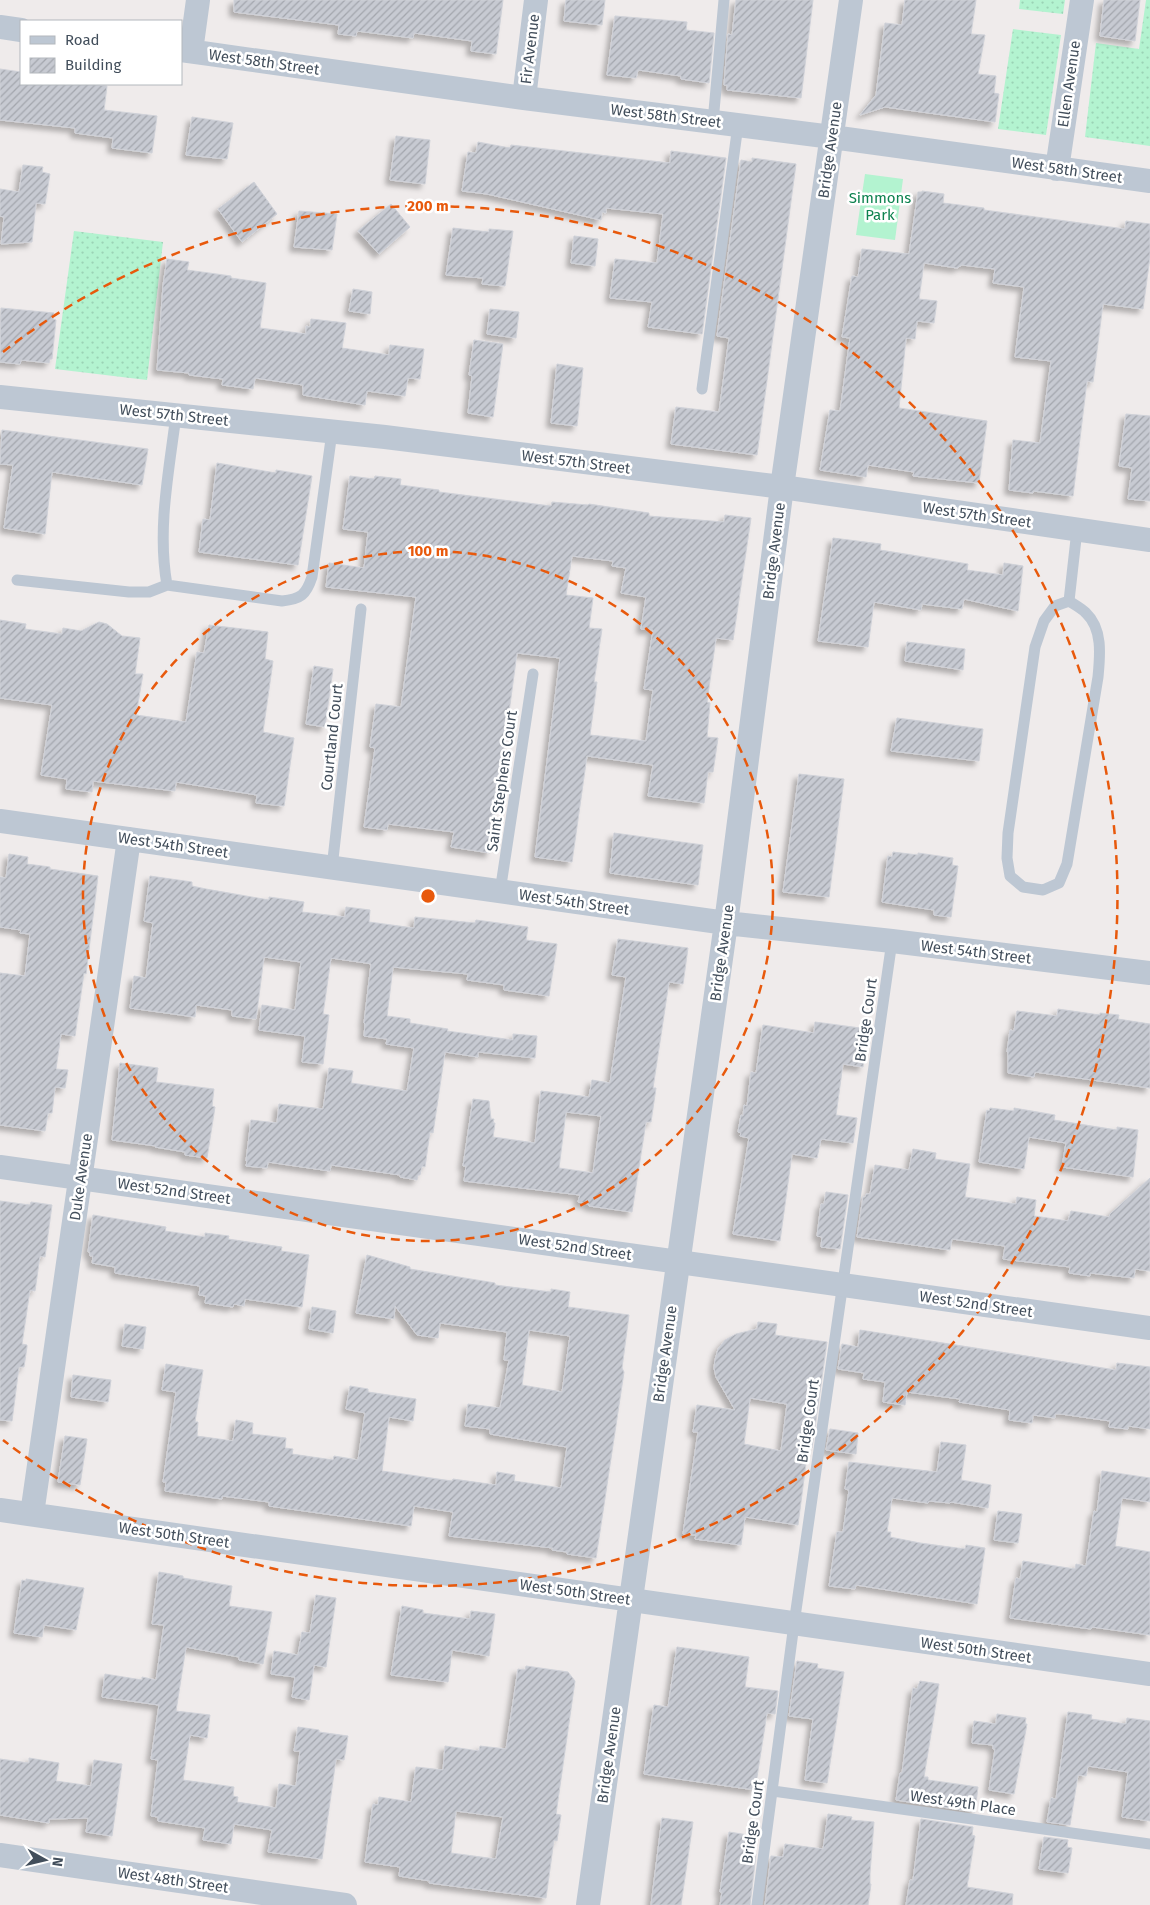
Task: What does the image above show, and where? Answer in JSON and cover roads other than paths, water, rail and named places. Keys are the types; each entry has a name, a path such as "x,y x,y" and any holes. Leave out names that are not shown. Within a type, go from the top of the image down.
{"street":[{"path":"186,51 198,0"},
{"name":"Fir Avenue","path":"524,98 536,0"},
{"name":"Bridge Avenue","path":"588,1905 726,923 782,488 851,0"},
{"name":"Ellen Avenue","path":"1057,169 1082,0"},
{"path":"0,27 20,30"},
{"name":"West 58th Street","path":"186,51 1150,181"},
{"name":"West 57th Street","path":"0,397 332,432 782,488 1150,540"},
{"name":"West 54th Street","path":"0,821 726,923 892,941 1150,973"},
{"name":"Duke Avenue","path":"32,1514 129,839"},
{"name":"West 52nd Street","path":"0,1167 1150,1328"},
{"name":"West 50th Street","path":"0,1510 1150,1674"},
{"name":"West 48th Street","path":"0,1855 345,1905"}],"lane":[{"path":"713,122 724,0"},
{"path":"702,389 738,125"},
{"path":"167,585 163,563 164,513 176,415"},
{"path":"17,580 130,592 149,592 167,585 282,601 297,599 308,590 312,577 332,432"},
{"path":"1070,601 1077,530"},
{"path":"1070,601 1087,613 1098,634 1100,651 1098,677 1066,864 1058,883 1043,890 1023,887 1010,876 1007,858 1008,833 1035,647 1044,621 1055,606 1070,601"},
{"name":"Courtland Court","path":"332,868 361,609"},
{"name":"Saint Stephens Court","path":"500,892 533,674"},
{"name":"Bridge Court","path":"757,1905 794,1624 892,941"},
{"name":"West 49th Place","path":"773,1791 1150,1844"}],"park label":[{"name":"Simmons Park","path":"880,206"}]}
